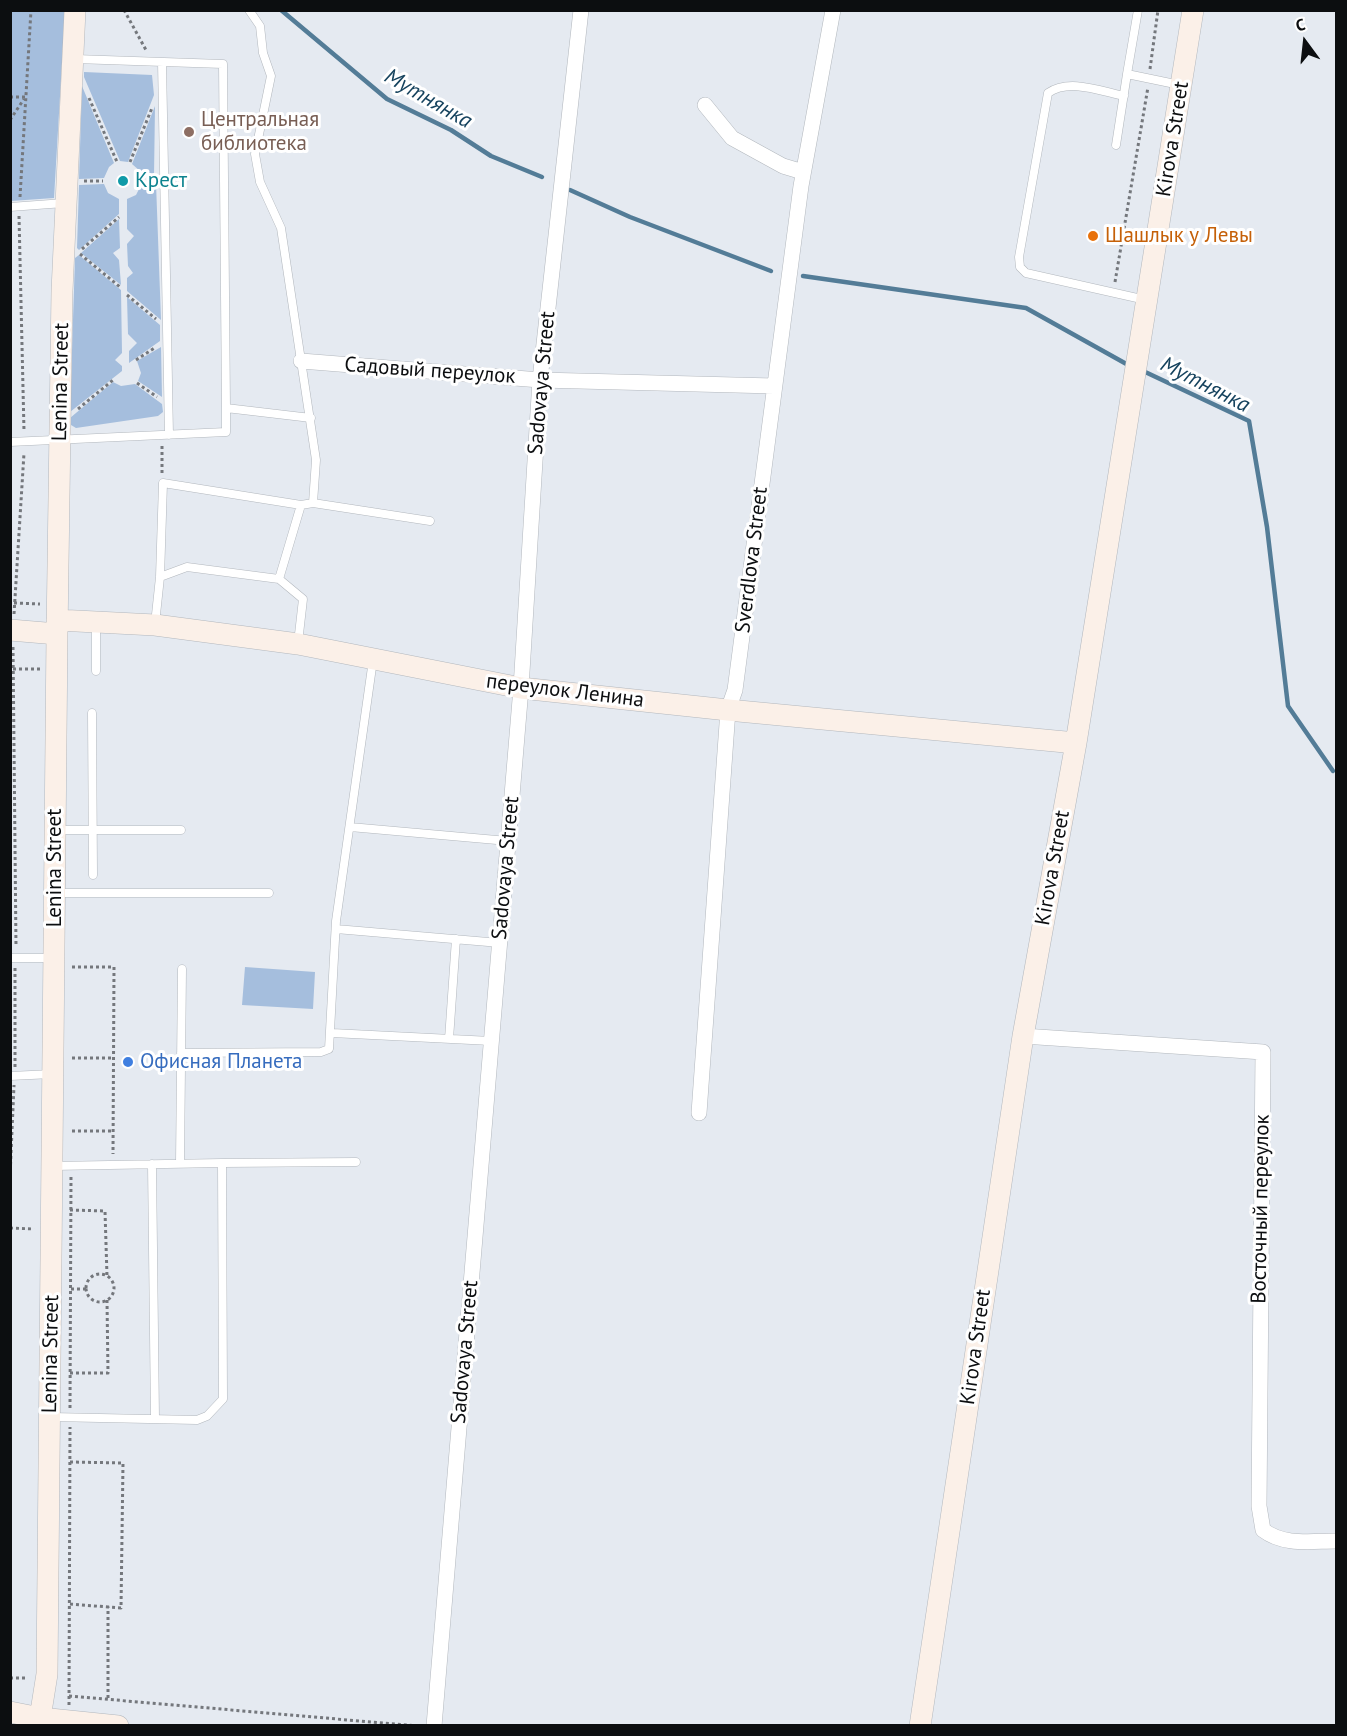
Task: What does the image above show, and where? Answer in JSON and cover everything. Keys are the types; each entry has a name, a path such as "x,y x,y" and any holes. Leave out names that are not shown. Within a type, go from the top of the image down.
{"street":[{"name":"Lenina Street","path":"40,1722 47,1674 53,1074 63,963 55,893 57,627 60,431 71,253 66,203 75,10"},
{"name":"Sadovaya Street","path":"434,1725 521,688 540,380 581,10"},
{"name":"Sverdlova Street","path":"699,1113 728,710 735,690 803,172 833,10"},
{"name":"Kirova Street","path":"920,1725 1023,1036 1076,743 1193,10"},
{"path":"705,105 732,138 783,166 803,172"},
{"name":"Садовый переулок","path":"301,362 540,380 774,386"},
{"name":"переулок Ленина","path":"12,630 96,622 155,625 298,644 521,688 1076,743"},
{"name":"Восточный переулок","path":"1023,1036 1263,1052 1259,1506 1263,1530 1274,1538 1336,1541"},
{"path":"10,1712 40,1722 118,1725"}],"lane":[{"path":"249,10 260,26 263,53 271,76 255,154 260,182 281,228 316,460 313,503"},
{"path":"1116,145 1138,10"},
{"path":"10,442 24,442 60,431 166,435 226,432 224,64 72,59"},
{"path":"162,62 169,405 166,435"},
{"path":"1127,74 1182,85"},
{"path":"1124,96 1069,85 1057,87 1048,93 1019,257 1020,267 1026,273 1147,300"},
{"path":"15,207 66,203"},
{"path":"226,408 311,418"},
{"path":"155,625 160,577 163,483 300,505 313,503 430,522"},
{"path":"279,579 300,505"},
{"path":"160,577 187,567 279,579 303,599 298,644"},
{"path":"96,622 96,671"},
{"path":"181,1053 321,1052 330,1049 336,928 374,659"},
{"path":"92,713 93,875"},
{"path":"350,827 508,841"},
{"path":"55,830 182,830"},
{"path":"55,893 269,892"},
{"path":"336,928 500,943"},
{"path":"449,1039 456,939"},
{"path":"13,958 63,963"},
{"path":"180,1163 182,969"},
{"path":"332,1033 491,1041"},
{"path":"13,1076 53,1074"},
{"path":"53,1166 356,1162"},
{"path":"50,1417 197,1420 207,1416 223,1399 222,1163"},
{"path":"152,1164 155,1419"}],"path":[{"path":"10,1177 13,1076 12,630 24,442 15,207 26,97 31,10"},
{"path":"124,10 153,62"},
{"path":"1113,292 1149,78 1158,10"},
{"path":"130,162 163,81"},
{"path":"86,90 117,162"},
{"path":"10,97 26,97"},
{"path":"10,120 26,97"},
{"path":"119,217 71,253 120,287"},
{"path":"127,295 167,327"},
{"path":"136,360 168,340"},
{"path":"60,431 113,380"},
{"path":"136,383 169,405"},
{"path":"163,483 166,435"},
{"path":"63,963 114,967 113,1165"},
{"path":"72,1058 114,1058"},
{"path":"72,1131 114,1131"},
{"path":"71,1210 105,1211 107,1276"},
{"path":"100,1274 107,1276 112,1281 112,1295 107,1300 94,1301 89,1297 86,1289 89,1279 100,1274"},
{"path":"71,1289 86,1289"},
{"path":"70,1373 108,1373 107,1300"},
{"path":"69,1604 122,1608 123,1463 70,1462"},
{"path":"108,1607 108,1699"},
{"path":"69,1696 418,1725"}],"shaded area":[{"path":"11,11 65,11 54,198 11,201"},
{"path":"84,72 152,75 154,95 128,162 120,161 84,77"},
{"path":"82,86 114,163 109,167 104,178 79,179"},
{"path":"155,106 154,176 142,177 140,171 132,164"},
{"path":"142,183 156,183 161,320 127,291 127,278 133,273 128,266 127,244 134,236 127,229 127,199 136,195"},
{"path":"104,184 108,193 119,199 119,214 79,250 77,248 79,185"},
{"path":"119,219 120,248 113,253 119,260 121,285 81,253"},
{"path":"79,255 121,290 122,353 115,360 122,366 122,371 70,412 75,258"},
{"path":"127,297 160,325 160,341 129,363 129,351 137,343 128,334"},
{"path":"161,347 162,397 138,381 141,373 137,361"},
{"path":"113,382 121,386 135,384 162,404 163,412 158,416 76,428 71,425 70,418"},
{"path":"245,967 315,972 313,1009 242,1005"}],"waterway":[{"name":"Мутнянка","path":"281,10 387,99 451,130 491,156 542,177"},
{"name":"Мутнянка","path":"570,190 630,217 771,271"},
{"name":"Мутнянка","path":"803,276 1026,308 1130,366"},
{"name":"Мутнянка","path":"1141,370 1249,421 1267,527 1288,706 1333,771"}],"place":[{"name":"Центральная библиотека","path":"189,132"},
{"name":"Крест","path":"123,181"},
{"name":"Шашлык у Левы","path":"1093,236"},
{"name":"Офисная Планета","path":"128,1062"}]}
